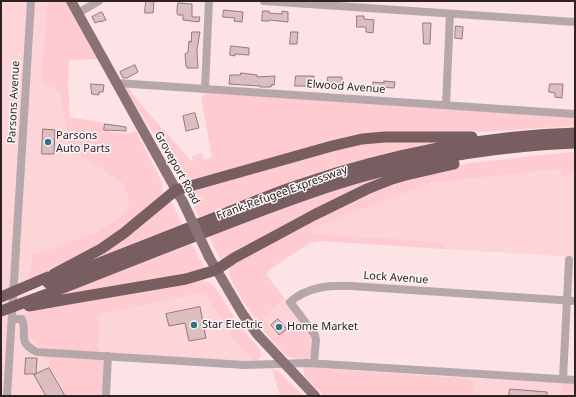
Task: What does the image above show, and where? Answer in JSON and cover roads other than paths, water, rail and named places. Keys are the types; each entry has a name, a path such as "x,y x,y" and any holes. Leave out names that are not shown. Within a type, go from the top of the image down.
{"highway":[{"name":"Frank-Refugee Expressway","path":"1,311 241,207 315,180 361,166 410,154 457,145 575,133"},
{"path":"49,289 141,220 176,190 362,139 385,137 485,137 496,140"},
{"name":"Frank-Refugee Expressway","path":"1,301 49,289 299,196 361,177 397,168 478,152 575,143"},
{"path":"1,297 49,289 186,279 216,270 234,258 361,192 392,179 457,163 478,152"}],"main road":[{"name":"Groveport Road","path":"71,1 182,200 216,270 242,313 257,334 314,396"}],"street":[{"name":"Parsons Avenue","path":"7,396 31,1"},
{"path":"78,13 99,1"},
{"path":"205,88 209,1"},
{"path":"264,1 575,22"},
{"path":"446,105 450,14"},
{"name":"Elwood Avenue","path":"117,83 575,114"},
{"path":"563,379 569,260"},
{"name":"Lock Avenue","path":"314,363 315,335 290,302 303,293 321,287 351,286 575,301"},
{"path":"12,318 23,321 24,341 31,349 37,352 245,365 314,363 575,380"},
{"path":"106,396 108,356"}],"place":[{"name":"Parsons Auto Parts","path":"48,142"},
{"name":"Star Electric","path":"194,325"},
{"name":"Home Market","path":"279,327"}]}
